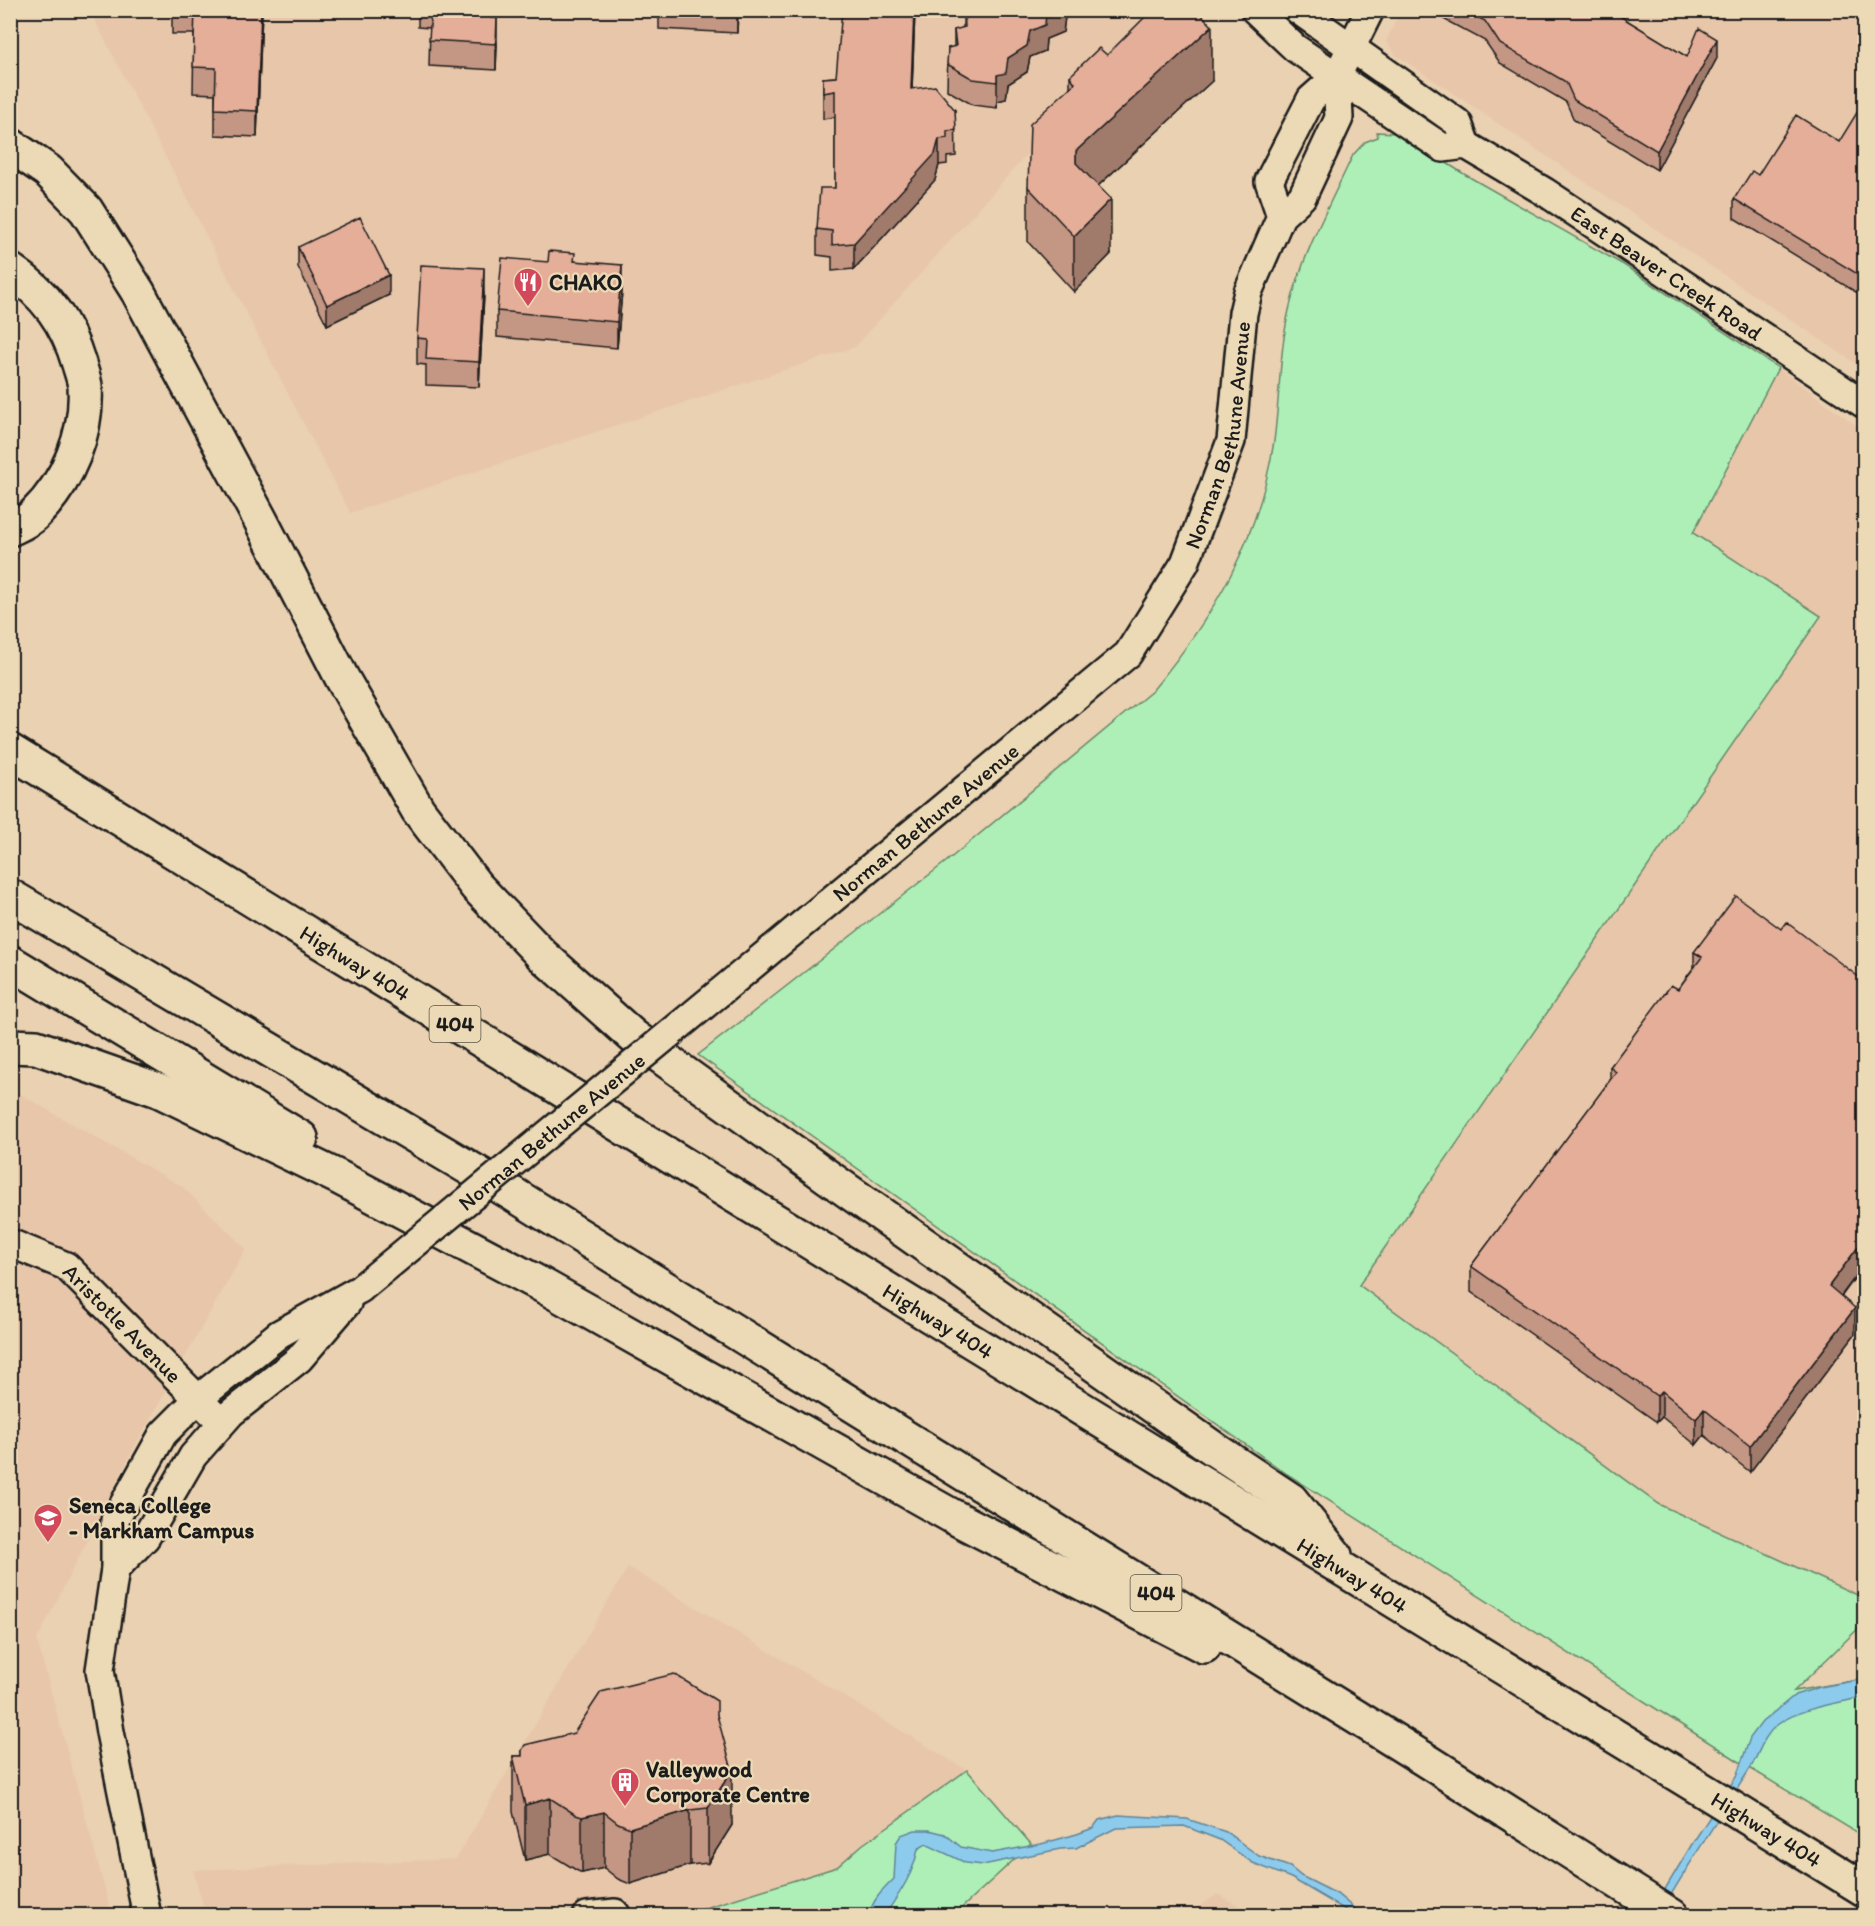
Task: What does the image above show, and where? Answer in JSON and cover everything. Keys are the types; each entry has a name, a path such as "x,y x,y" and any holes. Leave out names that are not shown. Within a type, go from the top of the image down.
{"highway":[{"path":"10,145 48,171 86,210 138,292 342,678 418,810 476,886 542,955 634,1036 866,1204 1217,1451 1291,1500 1350,1573"},
{"path":"10,270 32,284 54,309 74,345 85,385 81,438 61,481 33,516 10,530"},
{"name":"Highway 404","path":"10,751 1864,1889"},
{"name":"404","path":"10,896 513,1194 1424,1759 1672,1916"},
{"path":"10,962 540,1284"},
{"path":"10,1046 36,1047 158,1090 338,1177 540,1284 952,1516 1424,1759"}],"street":[{"name":"East Beaver Creek Road","path":"1255,10 1295,48 1443,148 1466,145 1545,192 1864,404"},
{"path":"1298,10 1458,123 1466,145"},
{"path":"1281,216 1269,181 1311,99 1337,76 1370,10"},
{"name":"Norman Bethune Avenue","path":"115,1569 146,1537 193,1456 231,1413 299,1359 360,1289 1128,654 1185,563 1231,441 1243,313 1248,292 1281,216 1302,197 1339,118 1337,76"},
{"name":"Aristotle Avenue","path":"10,1243 66,1266 222,1423"},
{"name":"Norman Bethune Avenue","path":"147,1916 110,1732 100,1670 115,1569 115,1520 164,1434 198,1399 279,1334 360,1289"},
{"path":"587,1916 615,1913 617,1916"}],"shaded area":[{"path":"90,11 1155,11 855,347 350,513"},
{"path":"1400,11 1864,11 1864,369 1396,55 1386,41"},
{"path":"1778,368 1864,431 1864,1598 1658,1504 1359,1285 1821,617 1692,534"},
{"name":"Seneca College - Markham Campus","path":"11,1089 183,1187 246,1249 135,1446 37,1640 112,1915 11,1916"},
{"path":"628,1567 967,1770 862,1845 837,1867 700,1910 694,1915 206,1915 193,1870 456,1859"},
{"path":"1217,1894 1256,1915 1187,1915"}],"green space":[{"path":"1377,132 1404,136 1464,174 1622,264 1778,368 1693,533 1821,616 1359,1285 1658,1504 1864,1598 1864,1623 1794,1691 1864,1679 1864,1837 1743,1764 1287,1474 698,1055 947,861 1152,691 1174,663 1214,605 1245,544 1267,477 1274,441 1284,340 1295,286 1318,229 1353,155 1365,142 1378,137"},
{"path":"967,1770 1031,1844 954,1915 694,1916 699,1910 837,1867 862,1845"}],"water":[{"path":"1864,1679 1864,1697 1807,1710 1786,1719 1772,1729 1659,1915 1649,1916 1736,1777 1750,1738 1762,1722 1795,1695 1820,1687"},
{"path":"1118,1815 1187,1819 1226,1832 1259,1856 1290,1867 1301,1876 1337,1894 1362,1915 1354,1915 1291,1878 1253,1863 1220,1840 1184,1826 1116,1828 1076,1848 1060,1849 983,1865 966,1863 926,1844 918,1849 909,1876 885,1915 869,1915 882,1891 894,1879 896,1843 901,1835 915,1830 929,1830 945,1834 961,1847 992,1853 1041,1844 1077,1834 1093,1828 1099,1820"}],"building":[{"path":"195,10 261,10 257,111 215,109 216,68 193,67"},
{"path":"431,10 492,10 491,18 497,18 496,44 429,40"},
{"path":"842,10 914,10 911,89 935,86 955,110 956,130 947,131 947,138 939,139 935,154 854,243 832,245 832,231 817,229 820,188 835,188 835,91 823,93 823,78 836,77"},
{"path":"964,10 1051,10 1046,13 1045,25 1030,31 1027,46 1008,58 1006,73 997,75 997,82 973,79 947,64 948,48 956,46 954,30 965,27"},
{"path":"1152,10 1197,10 1212,26 1076,151 1076,163 1111,199 1074,236 1028,187 1030,124 1075,83 1070,76 1099,48 1107,55"},
{"path":"1464,10 1610,10 1687,57 1699,28 1717,39 1657,151 1574,100 1566,82 1500,44 1485,21"},
{"path":"1858,111 1864,115 1864,278 1734,199 1752,171 1758,175 1796,115 1839,142"},
{"path":"360,217 389,275 327,305 298,247"},
{"path":"549,251 575,253 574,261 622,265 617,322 497,311 502,258 548,262"},
{"path":"421,265 484,268 479,362 426,359 427,339 417,338"},
{"path":"1736,896 1781,929 1786,922 1864,981 1864,1239 1829,1286 1855,1308 1750,1446 1704,1409 1696,1419 1662,1391 1657,1396 1471,1266 1616,1072 1610,1067 1671,985 1678,989 1702,957 1694,952"},
{"path":"674,1674 717,1701 717,1715 732,1770 708,1808 690,1810 630,1828 618,1823 604,1812 582,1817 576,1815 550,1798 525,1805 513,1756 522,1756 525,1745 574,1733 601,1692"}],"place":[{"name":"CHAKO","path":"528,308"},
{"name":"Seneca College - Markham Campus","path":"48,1544"},
{"name":"Valleywood Corporate Centre","path":"625,1808"}]}
